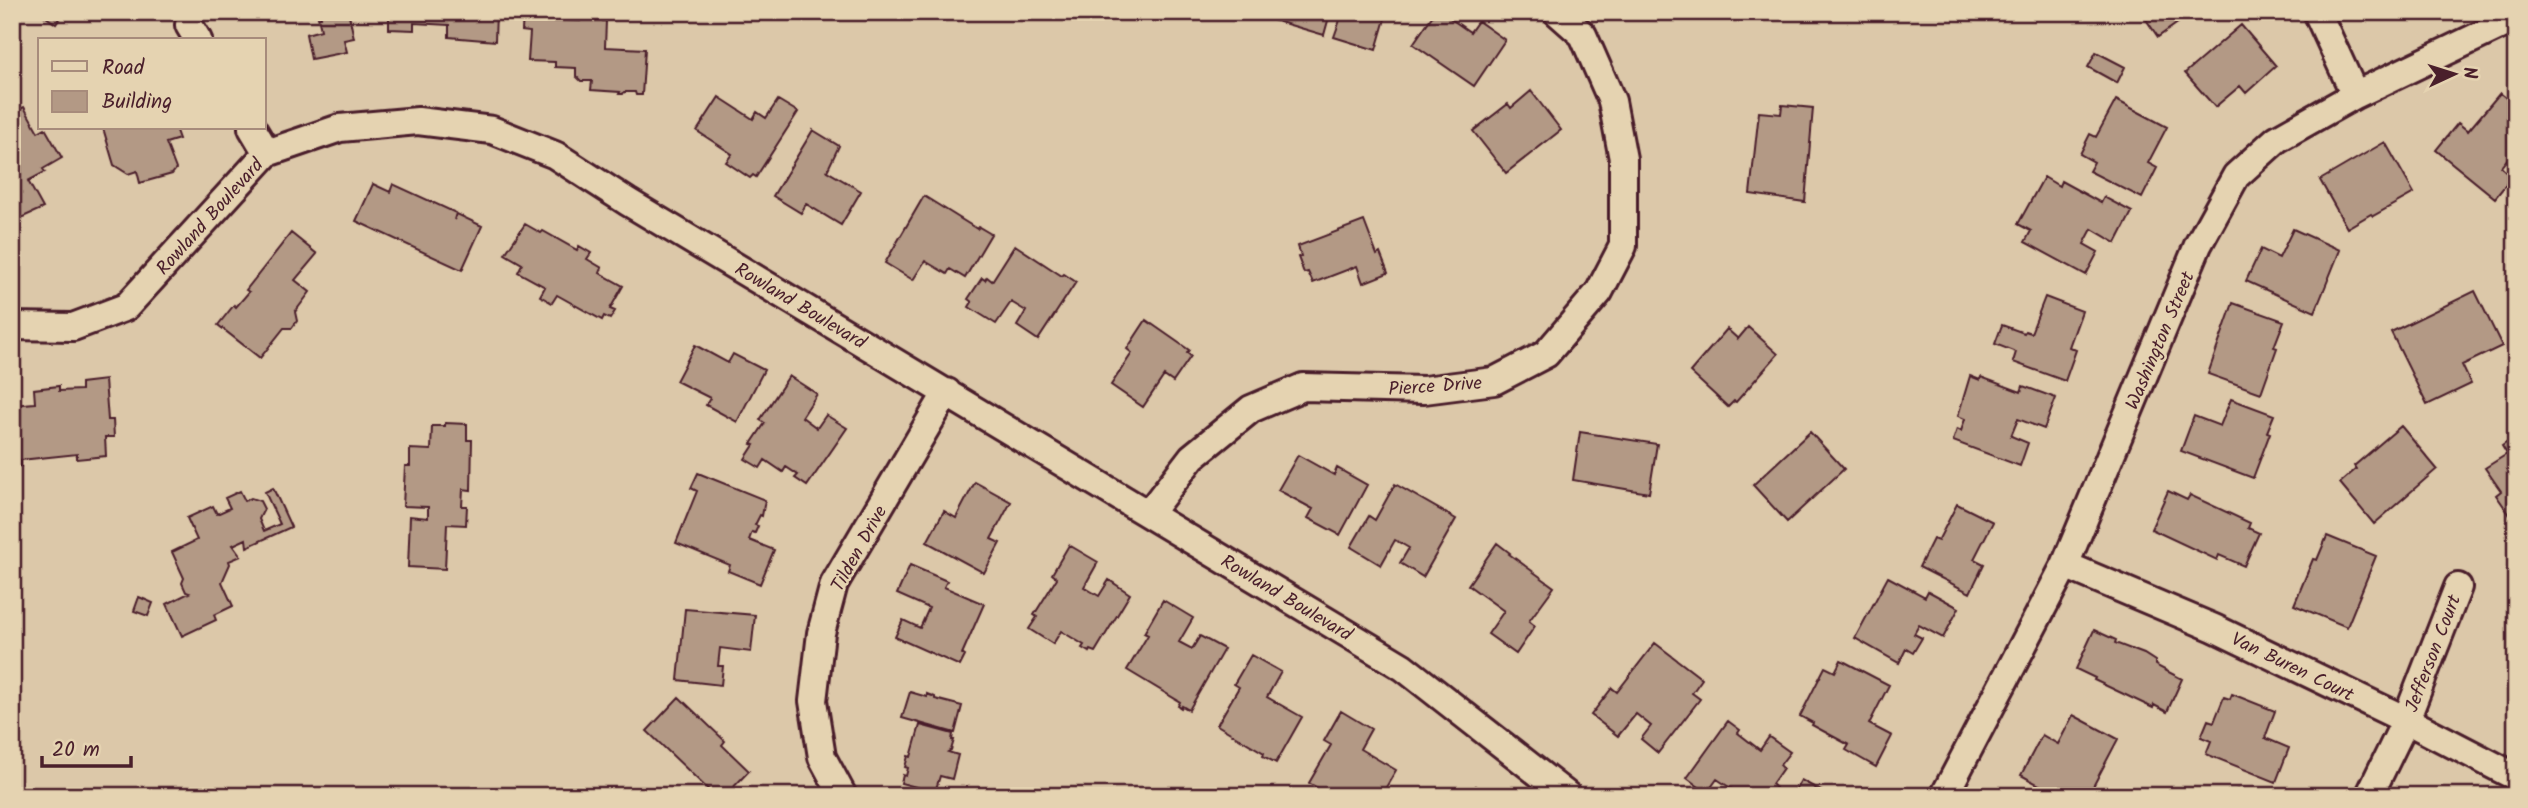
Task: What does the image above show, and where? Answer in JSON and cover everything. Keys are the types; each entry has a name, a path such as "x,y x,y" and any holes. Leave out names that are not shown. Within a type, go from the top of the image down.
{"street":[{"name":"Pierce Drive","path":"1149,513 1192,457 1251,409 1303,387 1424,390 1494,381 1546,354 1599,292 1623,246 1623,159 1612,101 1583,35 1558,12"},
{"path":"2317,12 2355,95"},
{"name":"Washington Street","path":"1944,796 2065,565 2198,245 2236,176 2277,139 2355,95 2516,18"},
{"name":"Rowland Boulevard","path":"12,326 73,327 125,307 267,153 340,128 418,121 492,130 555,155 628,202 1403,667 1569,796"},
{"path":"253,130 267,153"},
{"name":"Tilden Drive","path":"843,796 822,757 813,701 821,633 834,584 947,393"},
{"name":"Van Buren Court","path":"2065,565 2214,628 2406,720 2516,777"},
{"name":"Jefferson Court","path":"2369,796 2406,720 2458,587"}],"building":[{"path":"39,12 72,12 66,16 63,14 56,24"},
{"path":"320,12 361,12 349,15 354,38 344,40 347,52 311,59 306,34 321,30 318,17 321,17"},
{"path":"389,12 496,12 495,41 449,37 449,25 414,23 414,30 389,29"},
{"path":"523,12 564,12 563,20 580,21 580,17 603,18 603,21 606,21 605,47 645,49 642,95 636,95 635,92 619,94 620,92 591,90 592,81 581,81 576,76 576,68 555,67 555,62 528,61 530,32 522,31"},
{"path":"1275,12 1387,12 1376,50 1334,37 1340,20 1329,17 1324,35 1273,20"},
{"path":"1435,12 1441,12 1470,32 1478,21 1505,40 1474,86 1413,44"},
{"path":"2141,12 2193,12 2158,37"},
{"path":"2241,25 2276,66 2246,93 2240,86 2215,107 2185,73"},
{"path":"2096,52 2125,67 2117,83 2088,67"},
{"path":"1531,91 1561,130 1506,173 1473,131 1508,104 1511,108"},
{"path":"2500,93 2516,106 2516,154 2513,152 2501,167 2512,177 2495,198 2436,150 2458,123 2468,131"},
{"path":"719,97 753,119 757,112 766,118 778,100 798,112 756,177 753,175 750,178 726,162 732,154 697,131"},
{"path":"2116,100 2167,127 2148,163 2157,168 2142,198 2089,171 2094,162 2080,154 2090,134 2096,137"},
{"path":"1782,105 1813,108 1805,202 1750,194 1759,112 1781,114"},
{"path":"24,107 38,132 46,130 62,158 28,181 43,208 12,222 12,113"},
{"path":"104,130 176,130 179,139 166,143 176,169 172,174 140,183 137,171 128,174 114,165"},
{"path":"813,130 839,146 827,171 861,191 841,225 806,204 801,213 773,196"},
{"path":"2385,142 2414,193 2347,228 2320,180"},
{"path":"2044,177 2059,186 2061,181 2101,203 2104,197 2132,212 2116,243 2092,229 2084,244 2098,252 2086,275 2025,242 2031,231 2018,224"},
{"path":"373,184 390,192 393,184 456,213 454,220 457,214 482,226 462,270 356,221"},
{"path":"924,196 977,229 979,227 991,234 965,278 950,269 947,274 925,261 913,280 885,263"},
{"path":"1364,221 1377,255 1380,253 1388,273 1363,283 1357,266 1313,283 1308,272 1304,273 1298,257 1301,256 1298,246"},
{"path":"525,224 577,250 579,246 591,253 587,259 602,268 600,273 623,286 610,309 615,311 610,319 604,316 602,320 557,295 552,303 540,296 545,287 518,272 522,264 505,254"},
{"path":"2293,229 2340,250 2315,312 2246,281 2261,249 2279,258"},
{"path":"291,233 317,254 295,280 310,292 295,312 297,321 292,328 284,328 260,358 218,325 249,292 246,290"},
{"path":"1015,245 1062,276 1064,274 1076,282 1038,340 1017,326 1026,311 1011,302 996,324 969,307 972,302 968,299 982,278 985,280 987,277 992,281"},
{"path":"2475,291 2502,346 2462,365 2471,384 2427,405 2391,332"},
{"path":"2045,297 2082,311 2069,347 2076,350 2065,381 2013,362 2016,352 1995,344 2002,325 2031,333"},
{"path":"2233,303 2284,321 2261,393 2208,374"},
{"path":"1146,320 1189,350 1187,353 1191,356 1173,382 1164,376 1143,407 1111,385 1132,353 1127,349"},
{"path":"1748,327 1778,354 1736,402 1728,407 1690,372 1727,329 1738,339"},
{"path":"695,345 728,363 733,354 764,370 737,422 706,405 710,398 676,381"},
{"path":"789,376 817,394 802,417 817,428 826,415 847,428 807,486 795,478 798,475 786,467 783,472 765,460 760,468 745,459 765,423 760,420"},
{"path":"1970,376 1980,380 1981,377 2021,392 2023,386 2056,398 2044,429 2018,419 2011,436 2028,443 2020,466 1953,441 1957,429 1961,431 1965,419 1958,416"},
{"path":"105,380 108,420 113,420 114,437 105,437 106,456 77,459 77,454 21,460 21,466 12,467 12,405 35,403 34,389 59,386 59,391 81,390 81,383"},
{"path":"2231,399 2274,415 2253,478 2181,451 2194,416 2220,426"},
{"path":"445,423 467,424 467,440 472,440 471,490 463,489 462,506 467,506 466,525 447,524 445,569 408,567 410,516 428,518 428,507 403,506 405,466 410,466 410,449 431,450 432,426 445,426"},
{"path":"2401,426 2437,469 2374,524 2340,483 2356,469 2354,466"},
{"path":"1580,432 1657,444 1649,493 1573,480"},
{"path":"1810,432 1844,469 1787,522 1753,485"},
{"path":"2513,438 2516,442 2516,524 2496,495 2501,491 2485,468 2507,454 2502,446"},
{"path":"1298,455 1334,475 1337,468 1367,485 1340,535 1308,518 1313,509 1278,490"},
{"path":"698,473 765,500 762,516 760,515 755,525 758,526 749,540 774,550 760,584 728,571 730,565 676,543 697,491 691,488"},
{"path":"975,482 1011,502 991,539 1000,543 984,573 927,542 944,511 956,518"},
{"path":"1395,484 1456,519 1423,577 1400,563 1409,548 1395,540 1381,565 1351,547 1369,516 1375,520"},
{"path":"273,488 291,527 247,547 246,539 233,545 241,556 229,561 222,582 233,606 214,615 216,620 182,636 167,604 189,593 182,583 184,578 172,552 197,540 187,518 213,506 217,514 230,508 225,498 240,491 245,501 251,498 260,501 264,509 259,519 264,531 280,524 265,492"},
{"path":"2168,491 2187,500 2190,495 2250,523 2248,528 2259,533 2244,566 2219,555 2217,560 2151,529"},
{"path":"1957,504 1993,522 1974,559 1984,564 1970,593 1919,567 1933,539 1938,541"},
{"path":"2327,536 2376,556 2347,627 2294,605 2313,559 2317,560"},
{"path":"1497,543 1554,587 1529,621 1535,626 1516,654 1488,634 1504,611 1468,585"},
{"path":"1069,545 1098,562 1084,587 1099,596 1109,580 1130,594 1095,652 1082,648 1084,645 1061,631 1053,644 1029,629 1037,617 1034,615 1057,578 1052,574"},
{"path":"910,565 947,581 944,587 984,604 962,654 965,656 960,666 895,637 903,620 920,628 929,608 897,594"},
{"path":"1888,577 1925,597 1928,591 1959,608 1943,638 1919,625 1914,634 1922,638 1913,653 1906,649 1899,663 1855,638"},
{"path":"139,597 153,603 148,616 134,611"},
{"path":"1163,600 1193,618 1179,642 1192,649 1200,636 1224,649 1189,710 1182,706 1181,708 1178,706 1180,702 1127,670 1148,635 1144,633"},
{"path":"685,609 755,615 751,652 720,648 718,666 723,666 721,685 678,680"},
{"path":"2094,630 2116,640 2115,643 2144,654 2155,661 2155,665 2182,679 2167,712 2154,705 2153,708 2076,669"},
{"path":"1655,643 1702,679 1692,693 1700,699 1658,753 1641,739 1651,726 1636,714 1618,736 1591,715 1612,688 1617,692"},
{"path":"1251,655 1281,672 1267,697 1302,717 1276,763 1217,725 1239,687 1234,684"},
{"path":"1841,660 1889,685 1869,724 1892,736 1876,767 1846,750 1849,745 1800,716 1825,667 1835,672"},
{"path":"910,692 927,697 927,694 935,699 962,706 955,733 902,718"},
{"path":"2232,694 2275,711 2265,738 2289,748 2276,782 2206,754 2211,741 2201,737 2208,720 2214,722 2224,697 2230,699"},
{"path":"679,697 725,741 722,745 749,771 725,796 715,796 647,731"},
{"path":"1341,711 1371,729 1360,749 1396,770 1381,796 1332,796 1309,783 1331,745 1324,741"},
{"path":"2073,715 2118,739 2088,796 2059,796 2021,775 2042,735 2058,744"},
{"path":"1728,721 1740,730 1738,733 1760,750 1769,737 1790,752 1780,765 1783,768 1772,784 1776,788 1771,796 1764,791 1761,796 1727,796 1732,789 1717,779 1707,793 1687,778"},
{"path":"920,725 953,734 954,740 948,752 958,755 952,779 940,776 935,792 901,783 903,775 906,776 908,756 911,757"},
{"path":"1801,780 1830,796 1792,796"},
{"path":"1476,786 1488,796 1468,796"},
{"path":"2237,790 2240,796 2225,796"}]}
